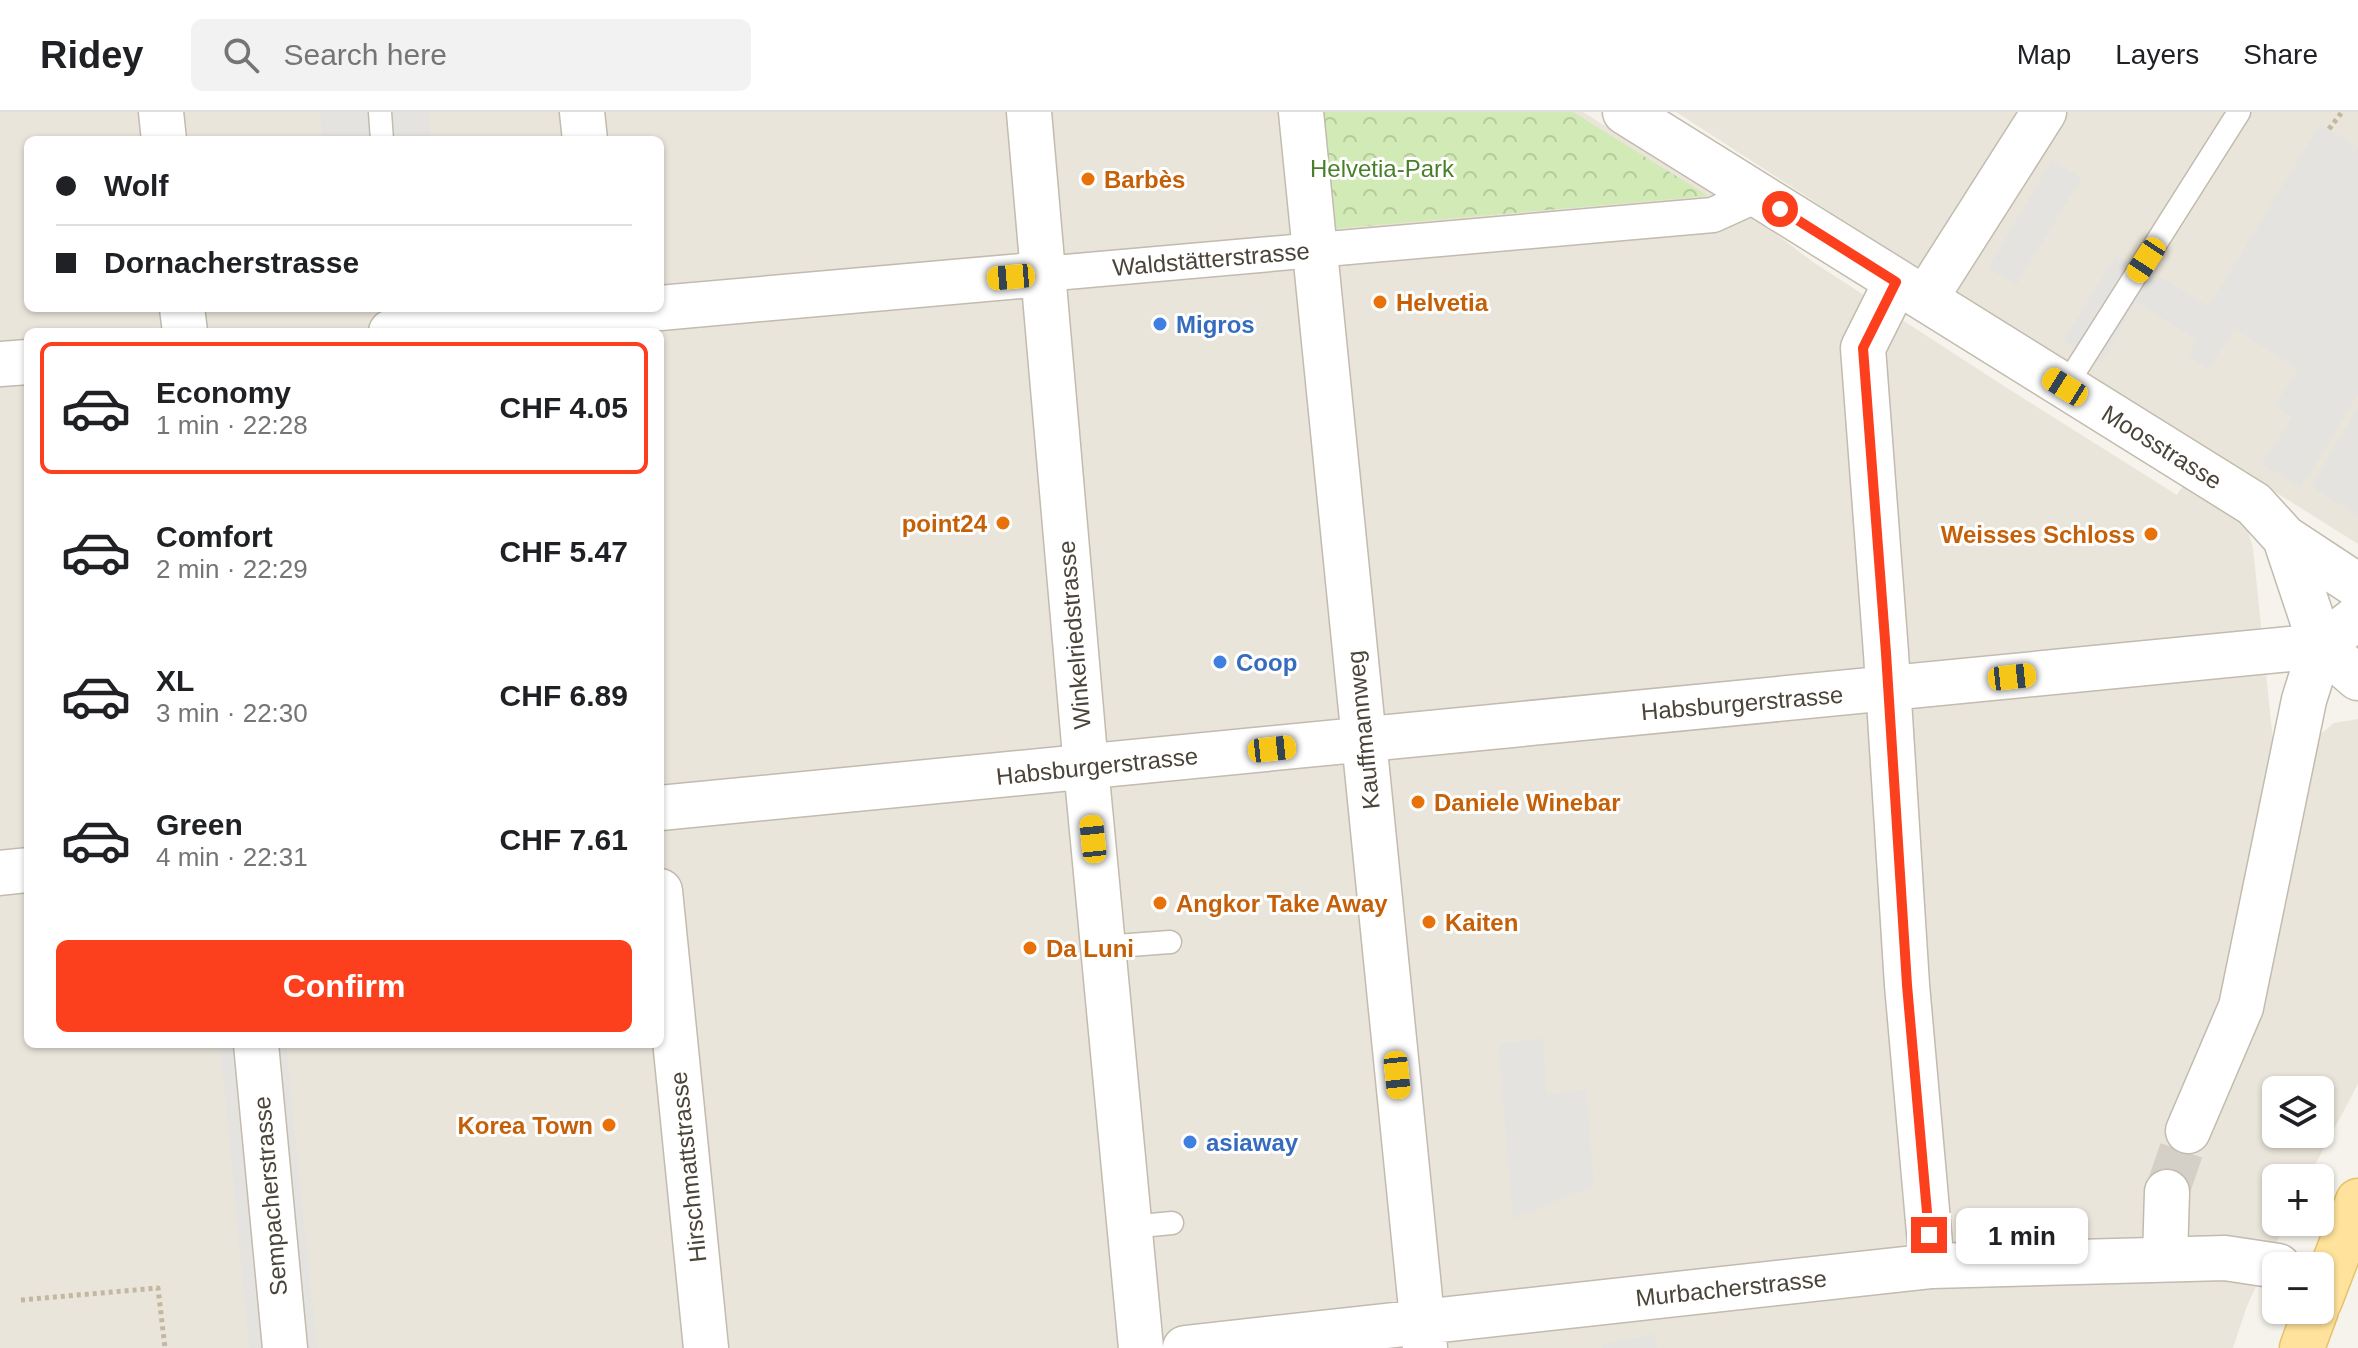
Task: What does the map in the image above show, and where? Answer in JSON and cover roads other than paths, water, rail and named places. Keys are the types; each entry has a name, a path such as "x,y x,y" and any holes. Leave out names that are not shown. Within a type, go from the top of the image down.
{"main road":[{"path":"2334,1258 2358,1201"},
{"path":"2302,1348 2310,1324"}],"street":[{"path":"161,112 164,136"},
{"path":"582,112 585,136"},
{"name":"Winkelriedstrasse","path":"1029,112 1103,947 1151,1225 1141,1348"},
{"name":"Kauffmannweg","path":"1301,112 1423,1335"},
{"name":"Moosstrasse","path":"1625,112 2254,504 2285,538 2358,586"},
{"path":"1932,1266 1907,985 1863,348 2044,112"},
{"name":"Waldstätterstrasse","path":"664,308 1713,215 1757,195"},
{"name":"Waldstätterstrasse","path":"448,328 603,318 637,312"},
{"path":"0,364 24,362"},
{"name":"Moosstrasse","path":"2285,538 2321,646"},
{"path":"2188,1131 2241,1007 2304,700 2321,646 2358,617"},
{"path":"2321,646 2358,678"},
{"name":"Habsburgerstrasse","path":"664,808 2321,646"},
{"path":"0,873 24,870"},
{"name":"Hirschmattstrasse","path":"664,931 706,1348"},
{"name":"Sempacherstrasse","path":"256,1048 285,1348"},
{"path":"2165,1258 2167,1192"},
{"name":"Murbacherstrasse","path":"1185,1348 1423,1335 1932,1266 2165,1258 2233,1258 2262,1263"}],"lane":[{"path":"380,112 382,136"},
{"path":"2065,387 2239,112"},
{"path":"1103,947 1170,942"}],"tunnel":[{"path":"2167,1192 2188,1131"}],"place":[{"name":"Barbès","path":"1088,179"},
{"name":"Helvetia","path":"1380,302"},
{"name":"Migros","path":"1160,324"},
{"name":"point24","path":"1003,523"},
{"name":"Weisses Schloss","path":"2151,534"},
{"name":"Coop","path":"1220,662"},
{"name":"Daniele Winebar","path":"1418,802"},
{"name":"Angkor Take Away","path":"1160,903"},
{"name":"Kaiten","path":"1429,922"},
{"name":"Da Luni","path":"1030,948"},
{"name":"Korea Town","path":"609,1125"},
{"name":"asiaway","path":"1190,1142"}],"park label":[{"name":"Helvetia-Park","path":"1382,168"}]}
